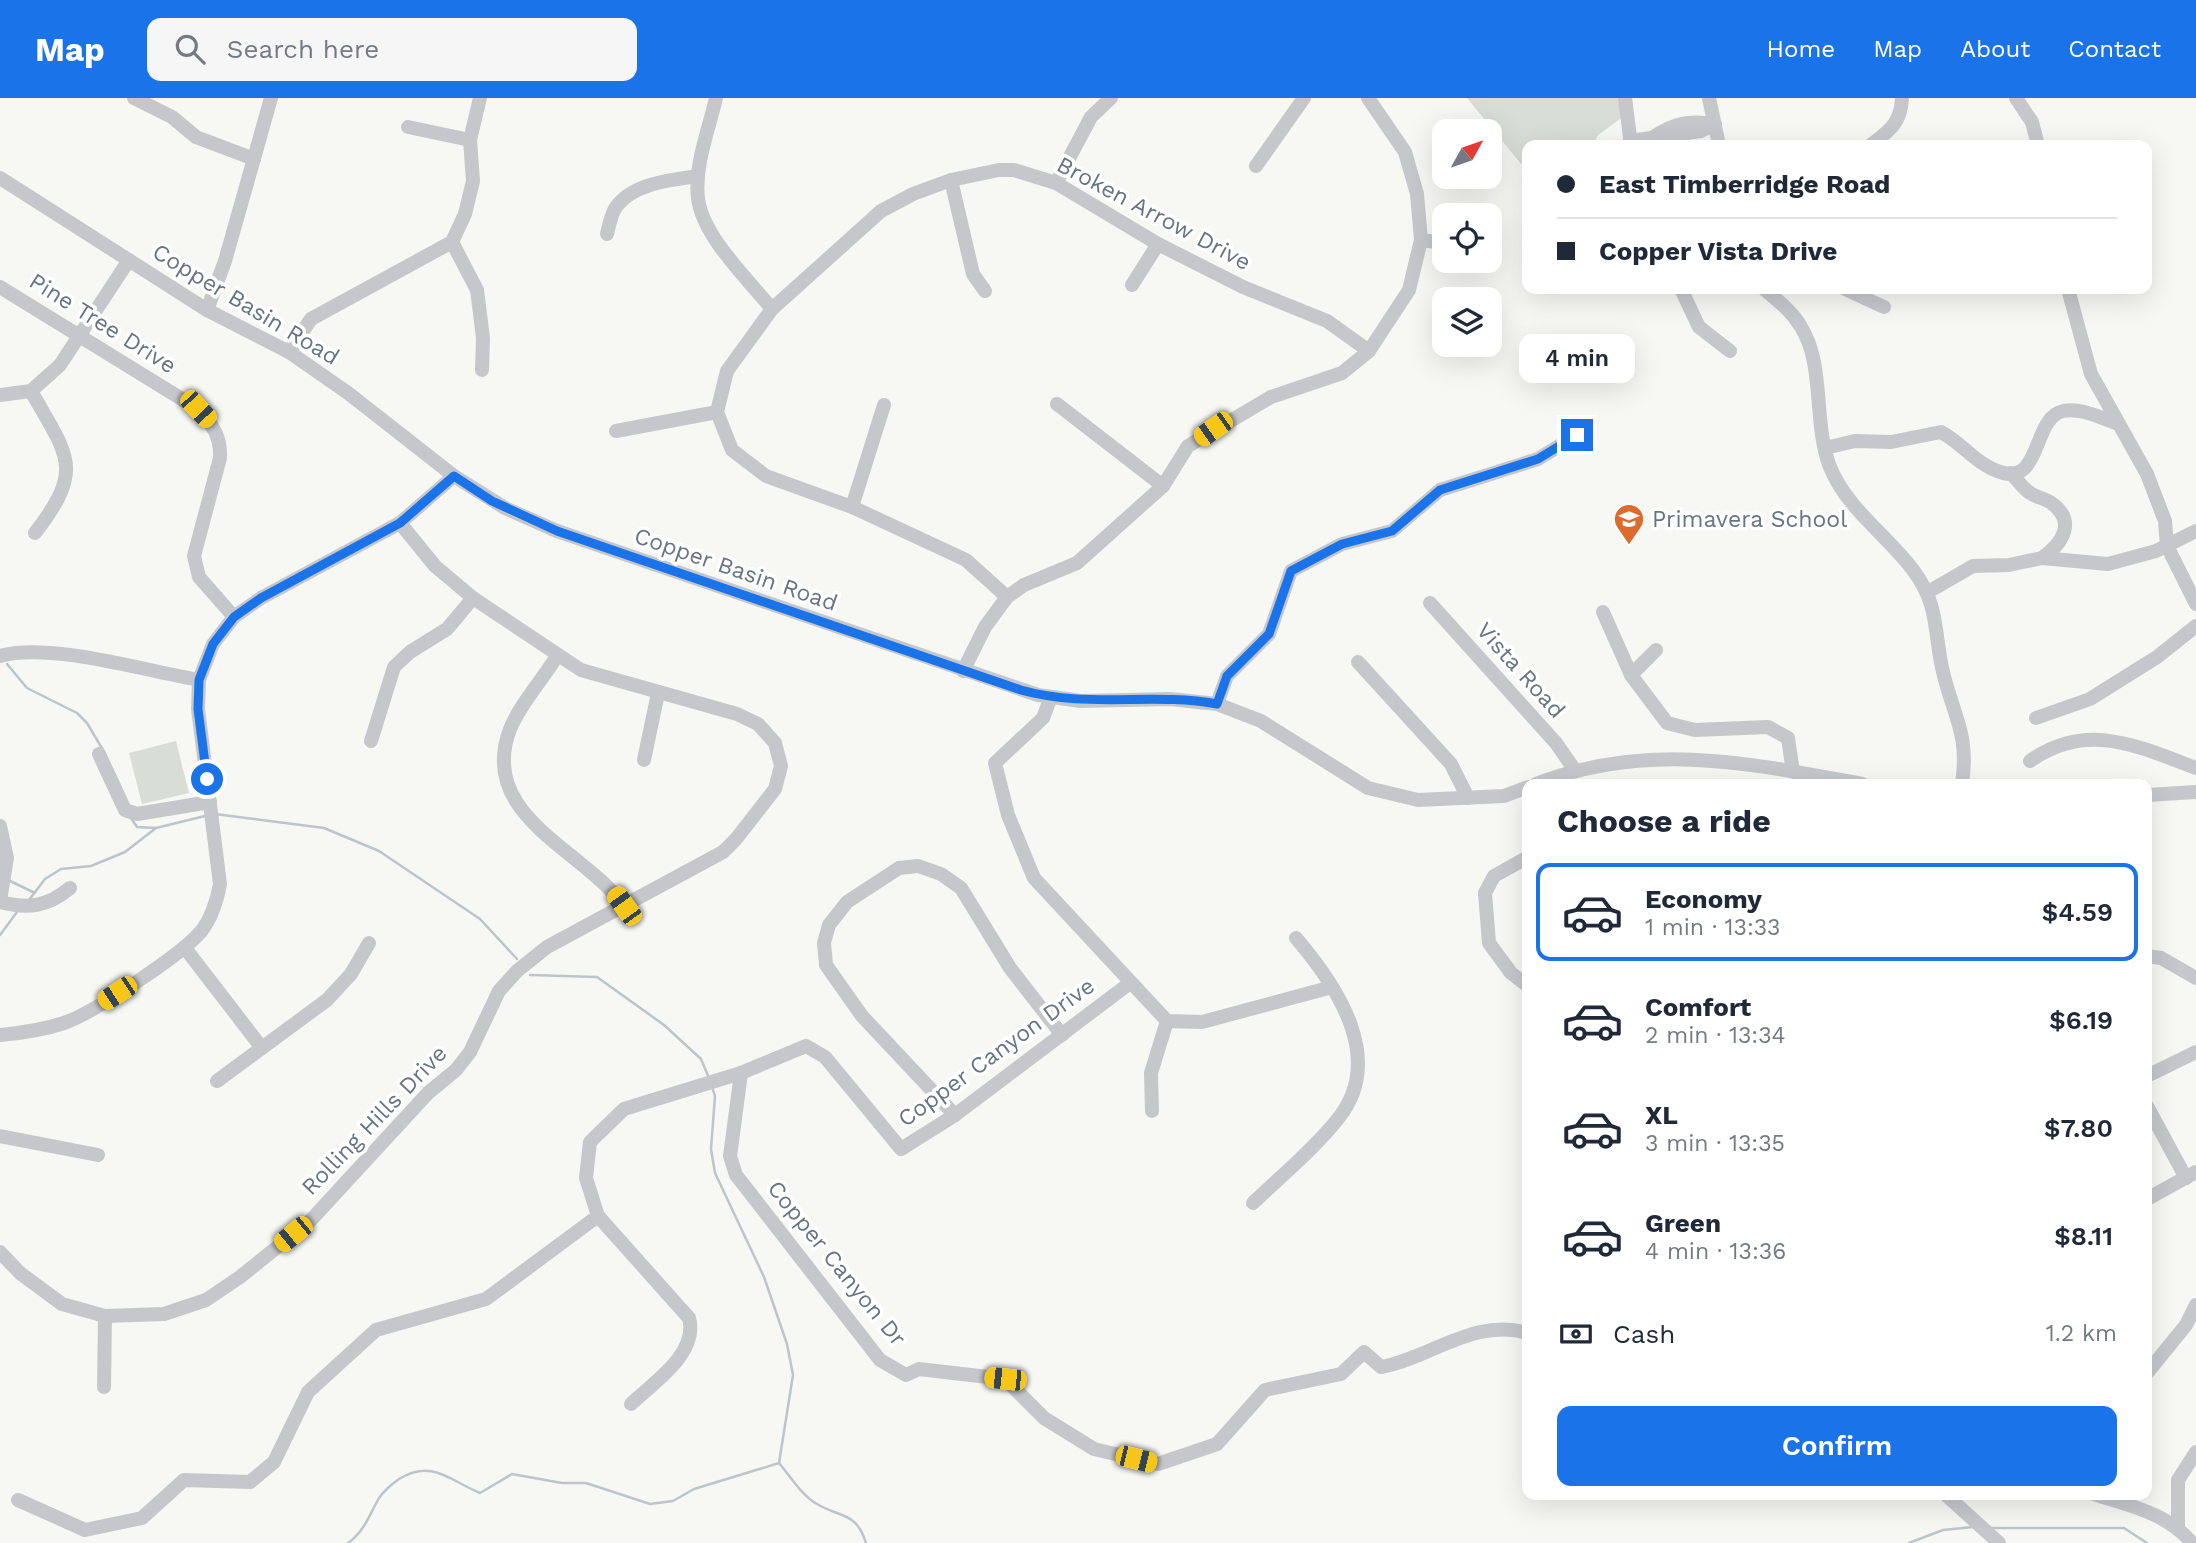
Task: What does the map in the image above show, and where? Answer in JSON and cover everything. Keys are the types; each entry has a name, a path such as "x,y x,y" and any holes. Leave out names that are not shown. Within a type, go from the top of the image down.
{"street":[{"path":"134,98 172,117 196,137 254,159"},
{"path":"207,310 271,98"},
{"path":"289,352 311,319 452,242 465,214 473,181 470,140 480,98"},
{"path":"716,98 698,176 697,198 705,224 772,309"},
{"path":"1056,183 1091,117 1111,98"},
{"path":"1256,166 1304,98"},
{"path":"963,671 985,627 1007,597 1024,585 1077,563 1163,486 1188,446 1271,397 1342,373 1369,351 1409,290 1421,240 1417,194 1405,152 1368,98"},
{"path":"1625,98 1630,140"},
{"path":"1709,98 1718,140"},
{"path":"1877,140 1896,125 1902,115 1902,98"},
{"path":"2016,98 2032,122 2037,140"},
{"path":"1643,140 1677,123 1695,121 1716,124"},
{"path":"408,127 470,140"},
{"name":"Broken Arrow Drive","path":"717,412 727,372 772,309 881,211 913,194 968,174 1014,170 1056,183 1158,244 1243,287 1326,321 1369,351"},
{"path":"607,234 615,208 632,192 665,181 698,176"},
{"name":"Copper Basin Road","path":"0,178 207,310 289,352 348,393 454,476 492,501 557,531 963,671 1051,697 1081,701 1170,699 1217,704 1261,721 1368,788 1418,800 1504,796 1522,789"},
{"path":"951,180 972,274 985,292"},
{"path":"1421,240 1432,241"},
{"path":"452,242 477,290 483,338 482,370"},
{"path":"1132,285 1158,244"},
{"path":"0,395 31,391 60,365 129,260"},
{"name":"Pine Tree Drive","path":"0,286 198,409 213,425 221,443 220,458 194,556 199,577 234,617"},
{"path":"1683,294 1699,327 1730,351"},
{"path":"1770,294 1786,307 1802,328 1811,351 1830,467 1848,498 1913,569 1928,592 1938,625 1944,674 1964,733 1962,779"},
{"path":"1856,294 1884,307"},
{"path":"2069,294 2091,374 2116,423 2147,474 2165,522 2167,546 2196,604"},
{"path":"31,391 62,447 68,479 59,502 35,533"},
{"path":"1058,404 1163,486"},
{"path":"852,507 884,405"},
{"path":"1825,448 1855,442 1891,442 1941,432 1985,466 2003,474 2025,467 2031,461 2045,424 2062,411 2072,410 2116,423"},
{"path":"616,432 717,412 732,450 766,476 852,507 966,560 1007,597"},
{"path":"1217,704 1227,676 1269,634 1291,571 1342,544 1392,531 1440,490 1538,459 1577,435"},
{"path":"2011,473 2028,492 2051,503 2063,522 2065,534 2062,543 2042,558"},
{"path":"0,1035 29,1032 66,1023 186,948 204,928 216,906 220,884 198,709 199,680 213,644 234,617 261,598 400,523 454,476"},
{"name":"Rolling Hills Drive","path":"0,1252 20,1273 62,1304 104,1316 164,1314 206,1300 240,1277 311,1220 428,1093 456,1070 470,1052 499,991 517,971 547,947 723,852 775,789 781,766 775,743 758,724 737,714 581,670 473,598 435,566 400,523"},
{"path":"1928,592 1967,568 2042,558 2108,564 2167,546 2196,531"},
{"path":"371,741 394,667 411,652 447,629 473,598"},
{"name":"Vista Road","path":"1430,603 1556,743 1574,769"},
{"path":"1603,612 1630,675 1667,723 1695,730 1768,727 1788,738 1793,772"},
{"path":"2036,718 2090,699 2157,657 2196,626"},
{"path":"1630,675 1656,650"},
{"path":"0,656 31,652 62,655 199,680"},
{"path":"557,656 511,728 504,759 511,795 532,825 609,886 624,906"},
{"path":"1358,662 1451,764 1468,798"},
{"path":"644,761 658,693"},
{"name":"Copper Canyon Drive","path":"598,1216 586,1178 590,1142 624,1109 741,1073 806,1046 825,1057 901,1149 955,1115 1130,983 1034,878 1008,815 995,763 1043,718 1051,697"},
{"path":"2030,761 2050,747 2098,739 2129,744 2196,768"},
{"path":"99,754 125,810 137,814 210,805"},
{"path":"1549,779 1574,769 1659,759 1705,759 1833,779"},
{"path":"2152,795 2196,792"},
{"path":"0,826 7,858 0,901 20,907 38,906 56,900 70,888"},
{"path":"1522,860 1494,876 1485,894 1489,943 1511,973 1522,981"},
{"path":"955,1115 862,1017 826,965 824,943 829,925 847,902 899,868 918,866 941,874 961,888 1010,968 1062,1035"},
{"path":"1253,1203 1339,1118 1358,1082 1356,1034 1326,973 1296,938"},
{"path":"217,1081 327,1000 351,974 369,943"},
{"path":"186,948 262,1048"},
{"path":"2152,957 2161,958 2196,978"},
{"path":"1130,983 1167,1021 1202,1022 1332,986"},
{"path":"1152,1111 1151,1073 1167,1021"},
{"path":"2152,1074 2196,1052"},
{"name":"Copper Canyon Dr","path":"741,1073 730,1156 736,1175 880,1360 906,1375 919,1369 1005,1379 1044,1418 1094,1448 1158,1464 1217,1444 1265,1390 1341,1374 1364,1352 1381,1367 1403,1363 1451,1339 1495,1329 1522,1332"},
{"path":"2152,1114 2191,1175 2152,1196"},
{"path":"0,1136 98,1155"},
{"path":"18,1500 85,1530 142,1518 184,1480 250,1482 274,1462 308,1392 376,1330 486,1299 598,1216 688,1318 692,1331 685,1349 631,1404"},
{"path":"2152,1367 2186,1325 2196,1305"},
{"path":"104,1316 104,1387"},
{"path":"2178,1526 2178,1480 2196,1452"},
{"path":"1957,1500 1999,1543"},
{"path":"2113,1500 2148,1511 2178,1526 2192,1543"}],"shaded area":[{"path":"1467,98 1619,98 1623,117 1598,135 1596,140 1522,140 1522,164 1502,141 1502,119 1484,119"},
{"path":"176,741 189,793 142,804 129,753"}],"waterway":[{"path":"7,664 27,688 77,713 87,723 103,750"},
{"path":"215,814 324,828 379,851 480,919 517,959"},
{"path":"131,818 137,827 156,828 205,816"},
{"path":"29,900 45,879 61,869 91,866 125,852 156,828"},
{"path":"10,881 35,893"},
{"path":"0,935 17,912"},
{"path":"530,975 597,977 664,1025 701,1059 709,1078"},
{"path":"712,1087 715,1096 711,1149 715,1173 764,1277 787,1344 793,1375 779,1463 801,1491 812,1500 852,1520 866,1543"},
{"path":"348,1543 362,1528 386,1490 399,1479 421,1471 440,1474 480,1493 512,1474 562,1483 586,1483 650,1504 673,1501 694,1489 779,1463"},
{"path":"1909,1543 1943,1530 1973,1527"},
{"path":"1990,1528 2124,1528 2147,1543"}],"place":[{"name":"Primavera School","path":"1629,546"}],"route":[{"path":"207,779 198,709 199,680 213,644 234,617 261,598 400,523 454,476 492,501 557,531 1021,690 1066,700 1170,699 1217,704 1227,676 1269,634 1291,571 1342,544 1392,531 1440,490 1538,459 1577,435"}]}
